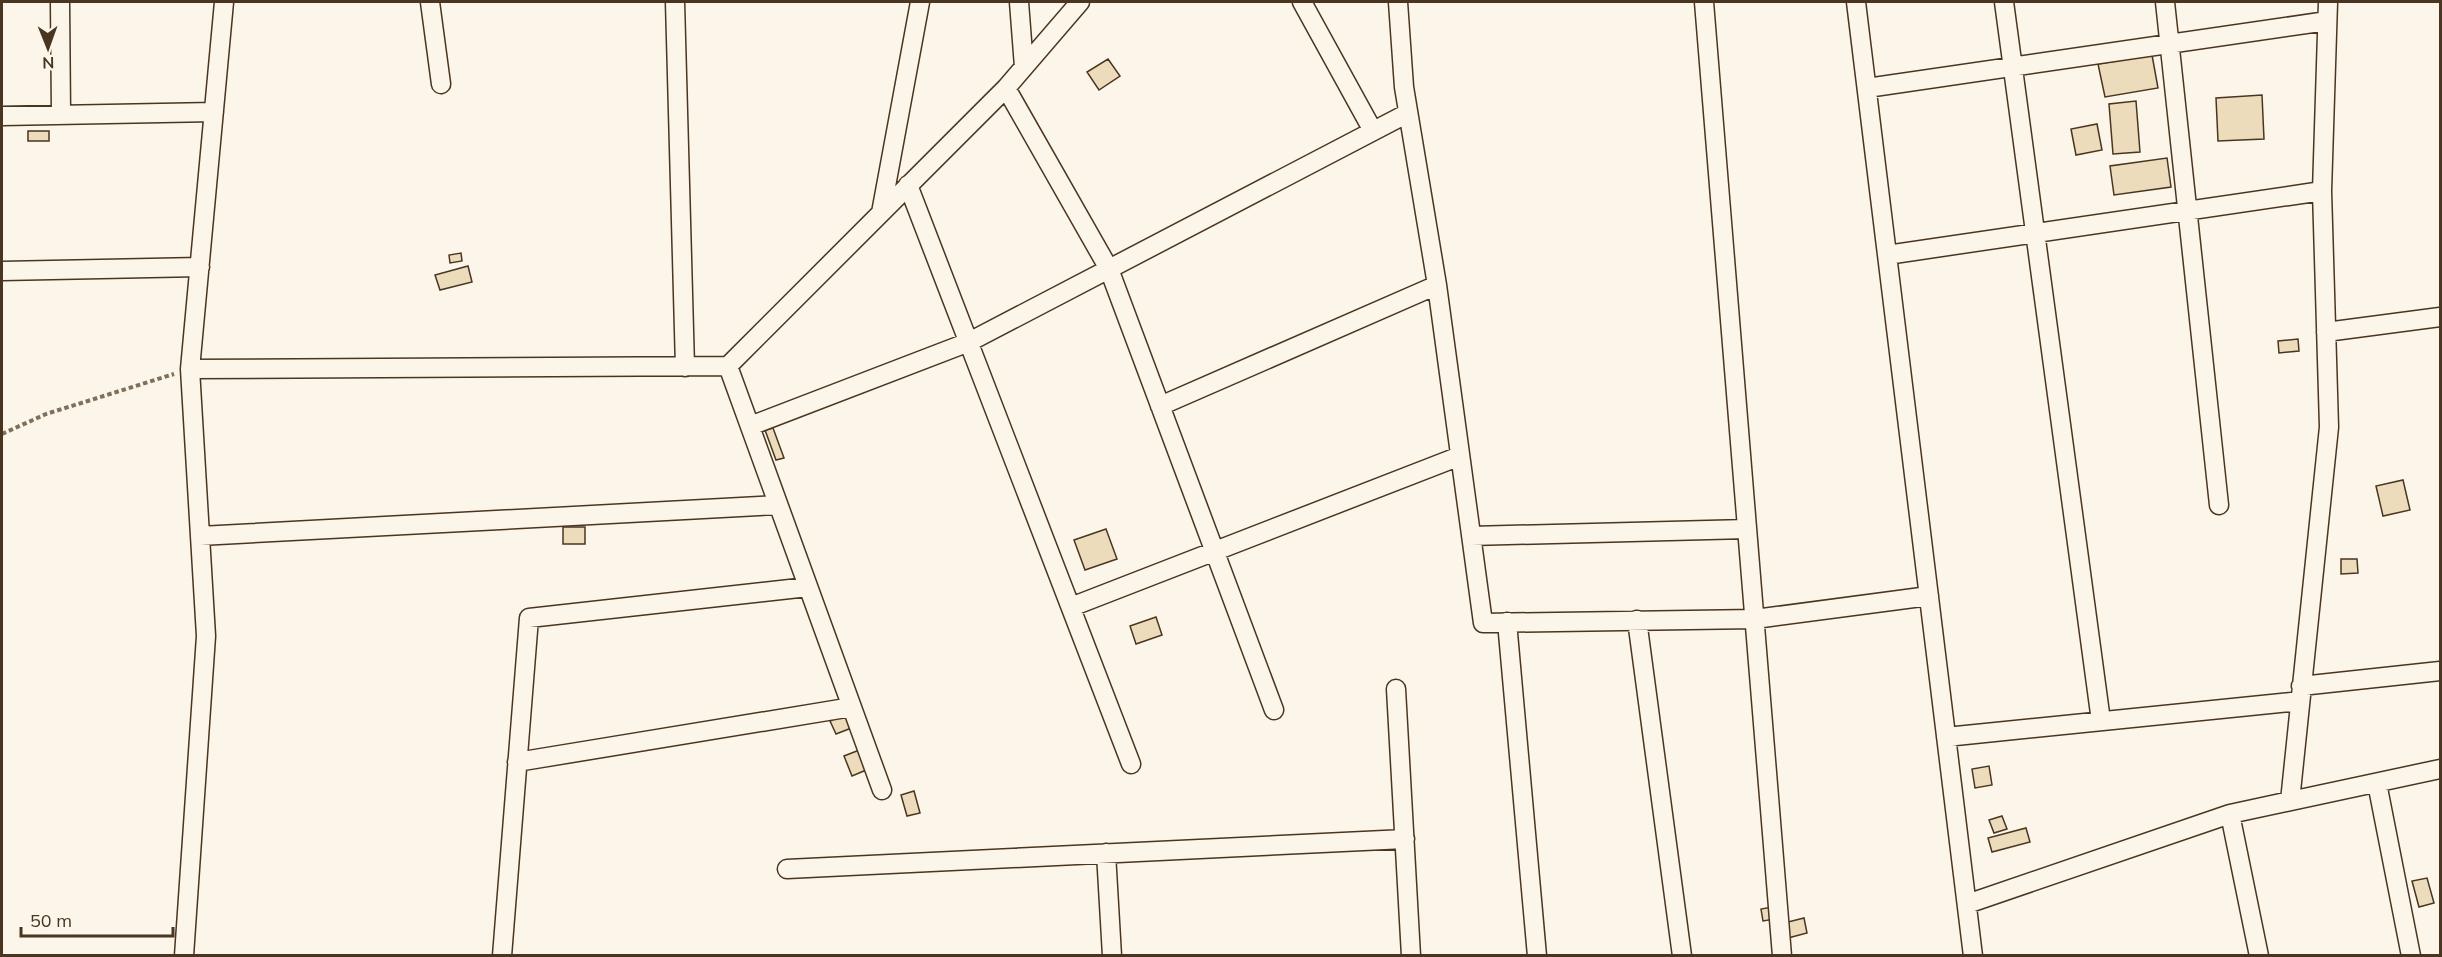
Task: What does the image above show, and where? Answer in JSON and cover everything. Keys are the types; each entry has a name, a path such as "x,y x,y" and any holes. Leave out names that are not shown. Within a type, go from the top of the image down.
{"street":[{"path":"60,2 61,115"},
{"path":"184,956 206,636 190,369 224,2"},
{"path":"430,2 441,84"},
{"path":"675,2 686,367"},
{"path":"881,213 920,2"},
{"path":"1019,2 1024,67"},
{"path":"190,369 728,366 1006,88 1080,2"},
{"path":"1302,2 1373,131"},
{"path":"1398,2 1404,87 1437,285 1483,623 1755,619 1929,596"},
{"path":"1704,2 1782,956"},
{"path":"1856,2 1973,956"},
{"path":"2004,2 2101,721"},
{"path":"2165,2 2219,505"},
{"path":"2290,801 2328,427 2322,190 2328,2"},
{"path":"1867,88 2327,21"},
{"path":"1006,88 1109,269 1274,710"},
{"path":"2,116 214,112"},
{"path":"750,426 969,342 1408,113"},
{"path":"908,185 1131,764"},
{"path":"1887,255 2322,190"},
{"path":"2,271 200,267"},
{"path":"1160,406 1437,285"},
{"path":"2326,332 2440,317"},
{"path":"728,366 882,790"},
{"path":"1071,608 1460,456"},
{"path":"200,536 778,505"},
{"path":"1471,536 1747,529"},
{"path":"502,956 529,618 808,587"},
{"path":"1637,620 1682,956"},
{"path":"1508,622 1537,956"},
{"path":"1946,737 2101,721 2440,671"},
{"path":"1396,689 1411,956"},
{"path":"517,762 852,707"},
{"path":"1966,904 2230,814 2440,769"},
{"path":"2376,783 2411,956"},
{"path":"2230,814 2259,956"},
{"path":"787,869 1405,839"},
{"path":"1106,854 1112,956"}],"path":[{"path":"2,434 46,414 190,369"}],"building":[{"path":"2152,55 2158,88 2105,97 2098,64"},
{"path":"1108,59 1120,76 1099,90 1087,72"},
{"path":"2262,95 2264,139 2218,141 2216,98"},
{"path":"2136,101 2140,152 2113,154 2109,104"},
{"path":"2097,124 2102,150 2076,155 2071,129"},
{"path":"28,131 49,131 49,141 28,141"},
{"path":"2167,158 2171,187 2114,195 2110,166"},
{"path":"461,253 462,261 450,263 449,255"},
{"path":"468,266 472,282 440,290 435,275"},
{"path":"2298,339 2299,351 2279,353 2278,341"},
{"path":"773,428 784,458 776,460 765,430"},
{"path":"2403,480 2410,510 2383,516 2376,486"},
{"path":"563,527 585,527 585,544 563,544"},
{"path":"1106,529 1117,559 1085,570 1074,540"},
{"path":"2341,559 2357,559 2358,573 2341,574"},
{"path":"1156,617 1162,635 1136,644 1130,626"},
{"path":"848,713 854,727 836,734 830,721"},
{"path":"862,749 871,768 852,776 844,756"},
{"path":"1989,766 1992,785 1975,788 1972,769"},
{"path":"914,791 920,813 907,816 901,795"},
{"path":"2002,816 2007,829 1994,833 1989,820"},
{"path":"2026,828 2030,842 1992,852 1988,838"},
{"path":"2427,878 2434,903 2419,907 2412,881"},
{"path":"1772,907 1775,919 1763,921 1761,909"},
{"path":"1804,918 1807,933 1788,938 1784,923"}]}
